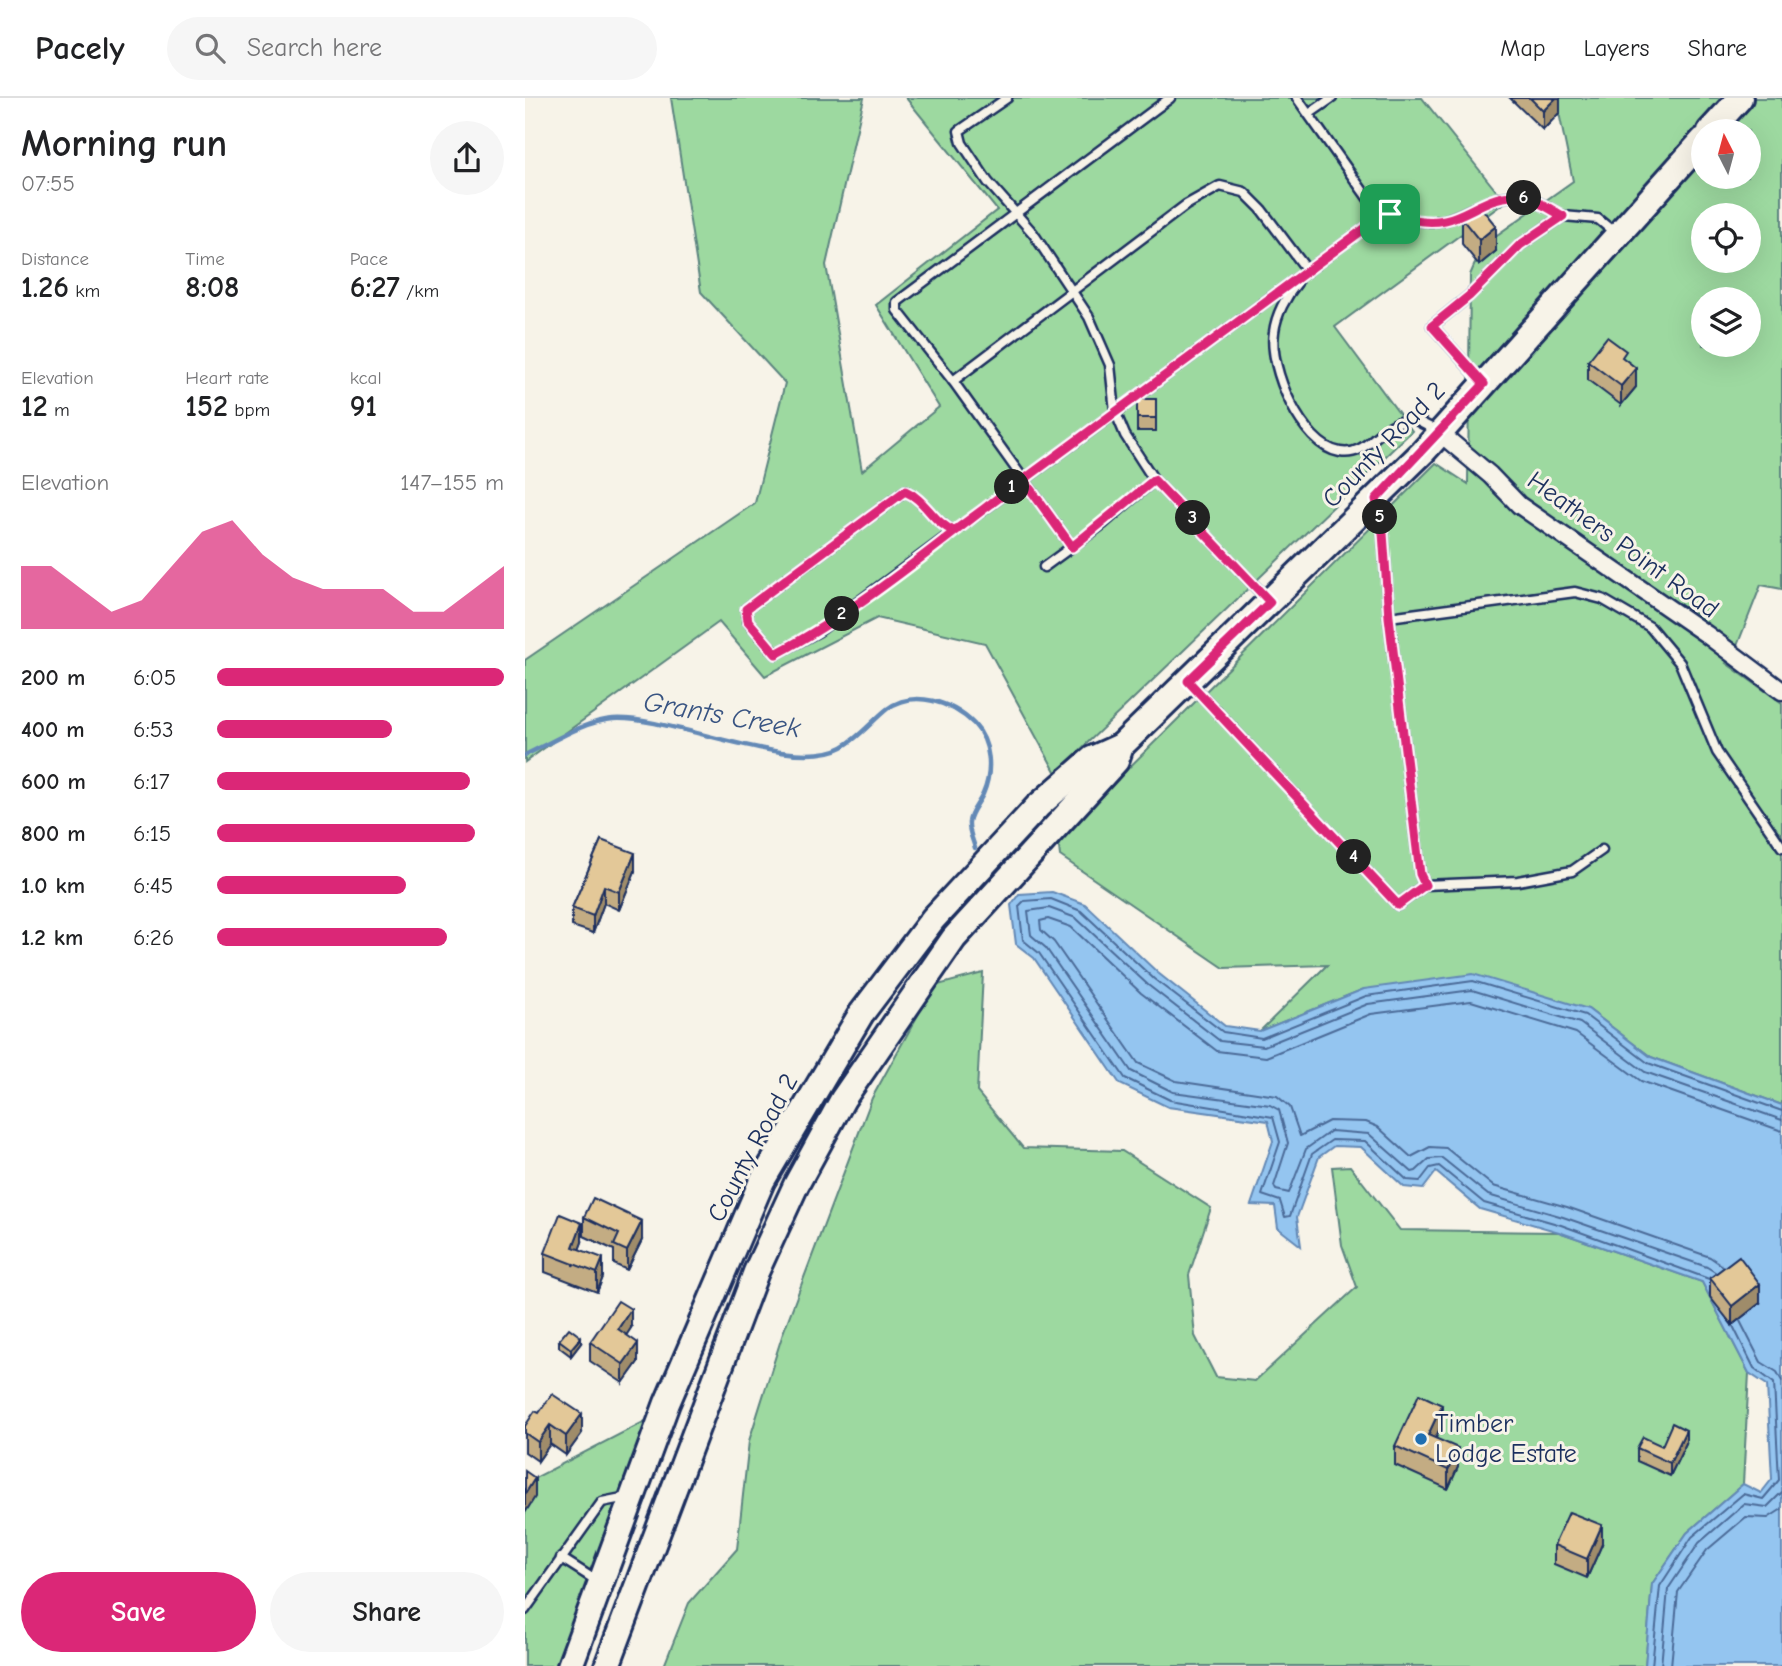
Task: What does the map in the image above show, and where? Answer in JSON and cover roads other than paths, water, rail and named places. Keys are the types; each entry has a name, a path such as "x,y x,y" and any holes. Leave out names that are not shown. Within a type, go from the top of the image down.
{"main road":[{"path":"1721,119 1740,98"},
{"name":"County Road 2","path":"570,1666 667,1403 762,1181 861,1014 933,919 1038,806 1092,759 1121,746 1376,499 1440,433 1691,152"},
{"name":"County Road 2","path":"607,1666 756,1272 796,1185 842,1099 954,938 1115,761 1121,746"},
{"path":"667,1403 703,1412"}],"street":[{"name":"Heathers Point Road","path":"1440,433 1490,475 1519,505 1706,634 1782,691"}],"lane":[{"path":"1007,98 959,131 962,143 988,183 1015,213 1073,290 1089,317 1110,365 1115,411 1125,435 1154,480 1270,602"},
{"path":"1072,547 953,381 897,310 897,302 1170,98"},
{"path":"1297,98 1372,204 1387,212 1415,221 1446,220 1482,202 1513,196 1537,201 1563,216 1598,219 1618,234"},
{"path":"1309,114 1332,98"},
{"path":"953,381 1186,205 1220,186 1244,192 1261,209 1307,270"},
{"path":"954,531 943,527 917,496 905,491 746,609 748,621 776,654 819,631 1387,212"},
{"path":"1484,384 1432,326 1469,296 1520,245 1563,216"},
{"path":"1307,270 1288,294 1274,331 1273,362 1310,435 1339,452 1359,451 1390,426 1412,418 1427,423 1440,433"},
{"path":"1044,568 1154,480"},
{"path":"1376,499 1383,533 1389,617 1420,874 1425,885"},
{"path":"1389,617 1575,592 1602,599 1650,627 1680,663 1717,752 1782,847"},
{"path":"1188,681 1398,905 1425,885 1518,881 1571,871 1602,850"},
{"path":"525,1610 602,1502 632,1496"},
{"path":"561,1558 600,1583"}],"water":[{"path":"1052,892 1085,904 1158,973 1225,1026 1260,1031 1364,989 1473,974 1588,1009 1651,1057 1782,1105 1782,1666 1645,1666 1652,1584 1687,1533 1743,1484 1761,1493 1772,1479 1767,1385 1749,1373 1702,1282 1559,1232 1480,1209 1436,1172 1423,1189 1404,1187 1361,1147 1334,1146 1319,1157 1297,1217 1301,1246 1278,1228 1275,1206 1251,1205 1273,1141 1268,1121 1168,1107 1120,1084 1034,958 1016,944 1011,905 1019,894"}],"waterway":[{"name":"Grants Creek","path":"525,755 579,728 613,719 666,725 763,749 820,753 842,747 898,703 921,699 932,701 944,704 965,716 980,731 987,748 989,766 986,785 969,822 975,848"}],"place":[{"name":"Timber Lodge Estate","path":"1421,1439"}]}
